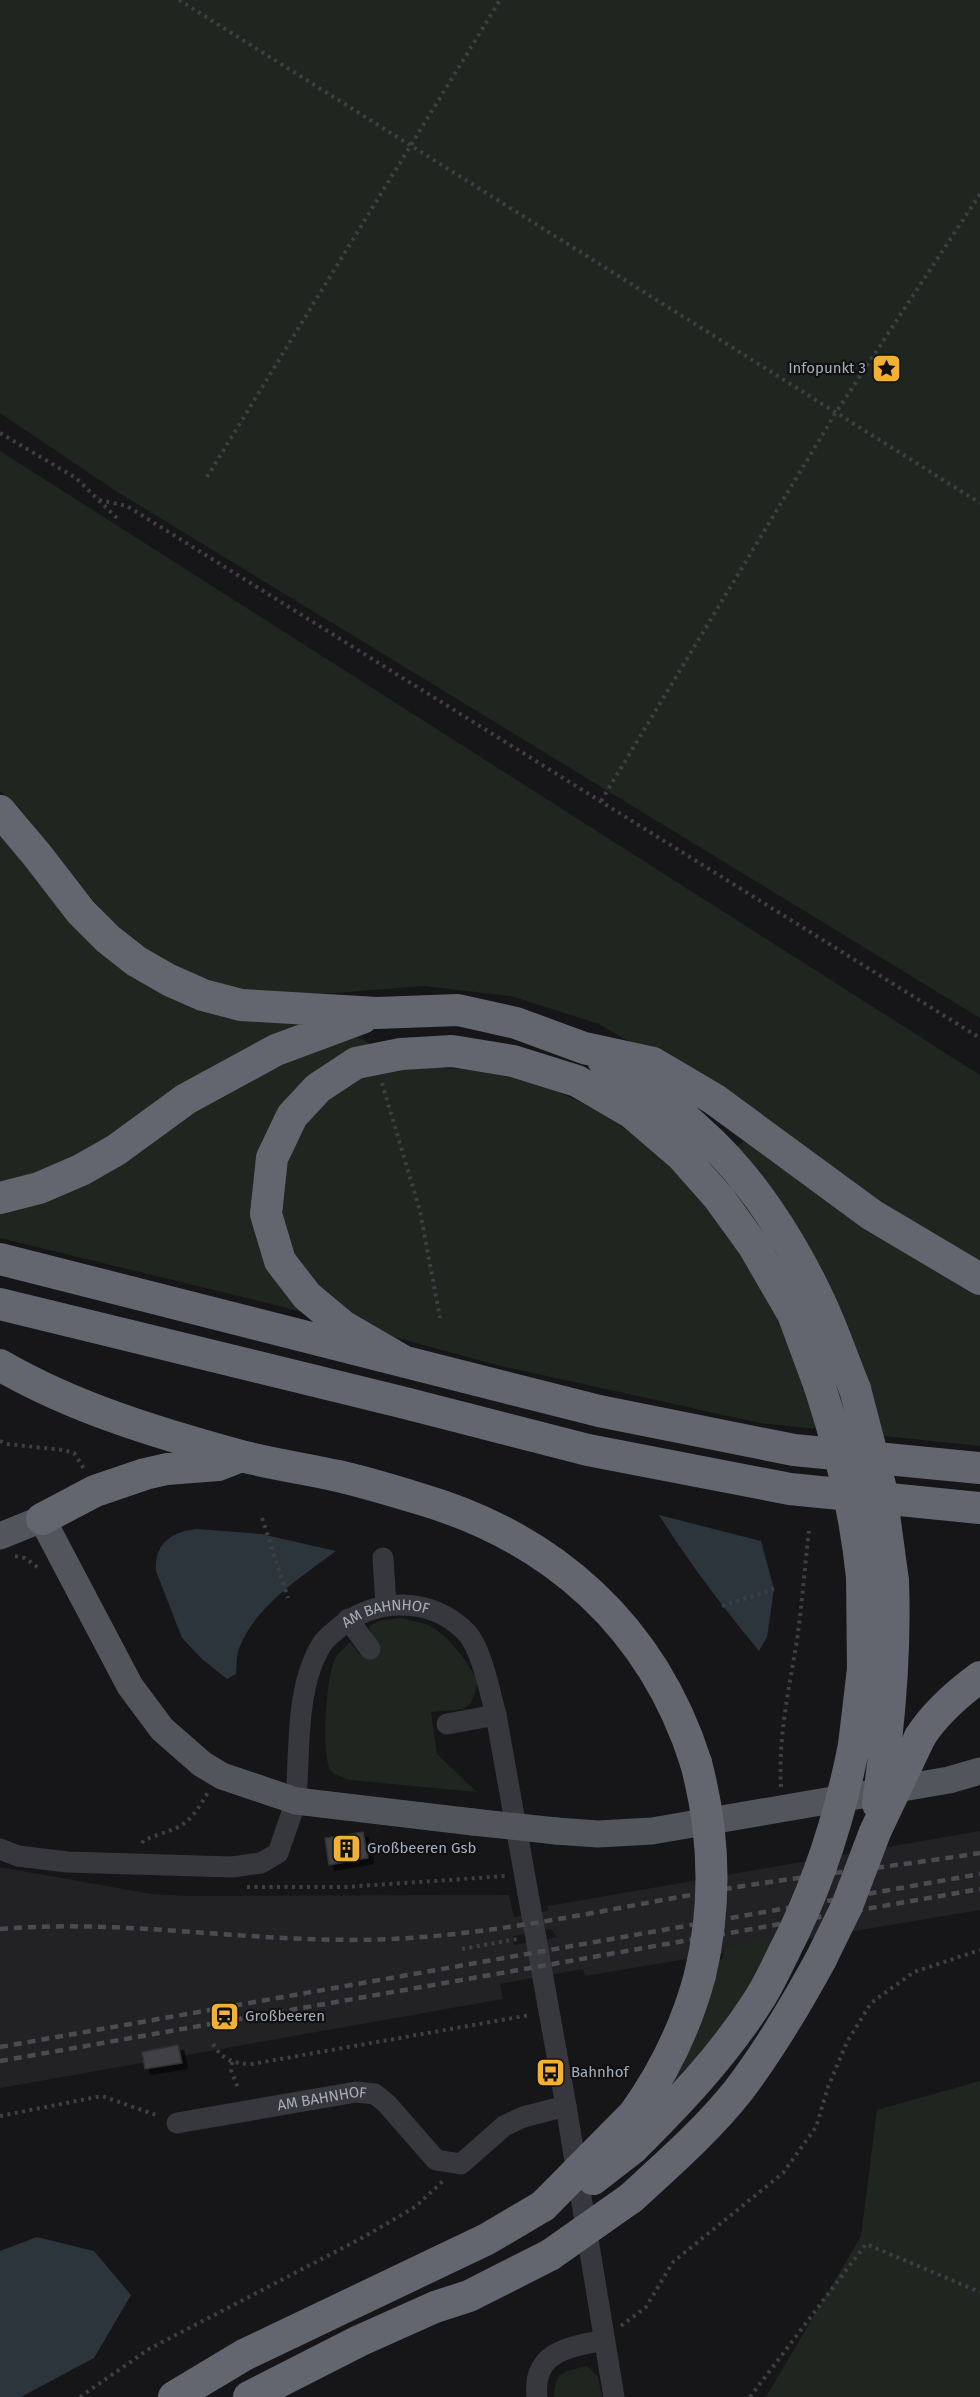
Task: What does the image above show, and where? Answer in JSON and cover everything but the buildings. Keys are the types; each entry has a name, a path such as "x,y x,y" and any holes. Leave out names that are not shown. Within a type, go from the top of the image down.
{"highway":[{"path":"0,811 81,912 136,962 168,980 203,995 241,1005 377,1013 458,1011 516,1023 584,1048 653,1063 714,1100 872,1215 980,1280"},
{"path":"0,1198 39,1188 81,1170 116,1150 186,1099 276,1050 377,1013"},
{"path":"584,1048 644,1086 700,1131 746,1180 784,1234 819,1300 855,1389 880,1485 893,1581 894,1665 875,1832"},
{"path":"174,2397 244,2355 488,2239 543,2206 571,2196 633,2148 683,2098 720,2055 759,2000 784,1952 823,1866 841,1806 854,1745 863,1669 862,1577 857,1530 848,1482 820,1387 793,1314 753,1245 719,1198 681,1155 632,1113 577,1081 513,1061 452,1051 402,1054 356,1063 318,1088 292,1116 272,1158 266,1214 280,1261 307,1296 343,1326 405,1362"},
{"path":"0,1259 599,1411 794,1450 980,1468"},
{"path":"0,1304 405,1402 588,1450 790,1489 980,1508"},
{"path":"0,1365 37,1387 110,1416 242,1456 340,1477 453,1509 521,1540 580,1584 606,1609 631,1638 651,1667 678,1716 696,1763 706,1809 712,1863 710,1919 700,1975 693,2001 673,2049 647,2096 633,2114 543,2206"},
{"path":"42,1519 95,1491 145,1474 167,1469 218,1465 242,1456"},
{"path":"249,2397 359,2341 435,2307 469,2296 550,2255 632,2198 676,2157 737,2091 790,2018 847,1906 875,1832 920,1737 944,1707 980,1677"}],"main road":[{"path":"0,1536 42,1519 111,1654 130,1686 162,1729 202,1764 222,1776 296,1801 598,1834 652,1831 949,1780 980,1771"}],"street":[{"path":"383,1558 386,1605"},
{"name":"AM BAHNHOF","path":"0,1849 18,1856 67,1862 232,1867 261,1863 278,1853 296,1801 304,1685 322,1642 348,1618 386,1605 407,1605 441,1614 468,1634 483,1666 496,1715 566,2106 614,2397"},
{"path":"348,1618 370,1649"},
{"path":"447,1724 496,1715"},
{"name":"AM BAHNHOF","path":"177,2123 356,2092 375,2094 395,2112 436,2160 461,2164"},
{"path":"461,2164 504,2126 523,2117 566,2106"},
{"path":"537,2397 538,2376 548,2360 561,2350 604,2340"}],"path":[{"path":"179,0 980,504"},
{"path":"207,477 500,0"},
{"path":"601,801 835,414 980,194"},
{"path":"0,433 76,478 118,519"},
{"path":"99,500 127,506 980,1038"},
{"path":"375,1059 420,1211 440,1318"},
{"path":"0,1441 7,1444 63,1450 74,1453 81,1461"},
{"path":"262,1518 288,1598"},
{"path":"783,1809 780,1764 783,1726 797,1637 809,1530"},
{"path":"722,1606 774,1589"},
{"path":"138,1864 137,1851 144,1840 184,1826 195,1814 208,1791"},
{"path":"238,1887 346,1887 513,1875"},
{"path":"462,1949 524,1938"},
{"path":"604,2340 646,2307 673,2262 783,2174 816,2127 828,2087 847,2042 871,2003 914,1972 980,1950"},
{"path":"213,2044 221,2055 232,2062 262,2063 537,2014"},
{"path":"232,2062 231,2070 238,2088"},
{"path":"0,2116 102,2096 177,2123"},
{"path":"80,2397 149,2349 293,2276 415,2207 461,2164"},
{"path":"750,2397 866,2244 980,2292"}],"shaded area":[{"path":"0,0 980,0 980,1018 116,491 0,413"},
{"path":"0,451 980,1075 980,1263 892,1214 691,1077 599,1024 511,996 424,986 336,993 248,994 170,965 121,932 79,884 18,806 0,791"},
{"path":"0,829 90,940 364,1040 406,1066 514,1072 605,1113 692,1182 744,1141 884,1235 980,1288 980,1446 760,1423 497,1365 275,1305 0,1238"},
{"path":"659,1515 761,1541 774,1589 767,1637 759,1651 707,1585"},
{"path":"196,1529 261,1534 336,1551 281,1593 258,1617 239,1649 236,1674 227,1679 202,1659 182,1638 156,1571 158,1553 166,1541 179,1533"},
{"path":"401,1618 428,1625 444,1636 457,1649 478,1680 472,1700 464,1708 431,1712 437,1754 477,1792 350,1780 336,1775 330,1769 325,1732 329,1681 335,1659 350,1642 360,1655 374,1645 369,1625 383,1620"},
{"path":"980,1831 980,1910 585,1976 583,1969 500,1984 503,1999 0,2088 0,1867 151,1894 185,1896 509,1895 514,1917 548,1911 548,1906","holes":["551,1929 557,1937 514,1945 513,1936"]},
{"path":"774,1938 751,1988 680,2085 662,2094 716,1961 722,1959 725,1947"},
{"path":"980,2081 980,2397 766,2397 861,2236 877,2110"},
{"path":"37,2237 94,2251 131,2295 94,2358 21,2397 0,2397 0,2251"},
{"path":"587,2366 598,2377 602,2397 554,2397 556,2382 562,2374"}],"railway":[{"path":"0,1929 98,1927 342,1940 433,1936 515,1926 817,1875 980,1853"},
{"path":"0,2047 980,1874"},
{"path":"0,2061 980,1889"}],"place":[{"name":"Infopunkt 3","path":"887,368"},
{"name":"Großbeeren Gsb","path":"346,1848"},
{"name":"Großbeeren","path":"224,2016"},
{"name":"Bahnhof","path":"550,2072"}]}
